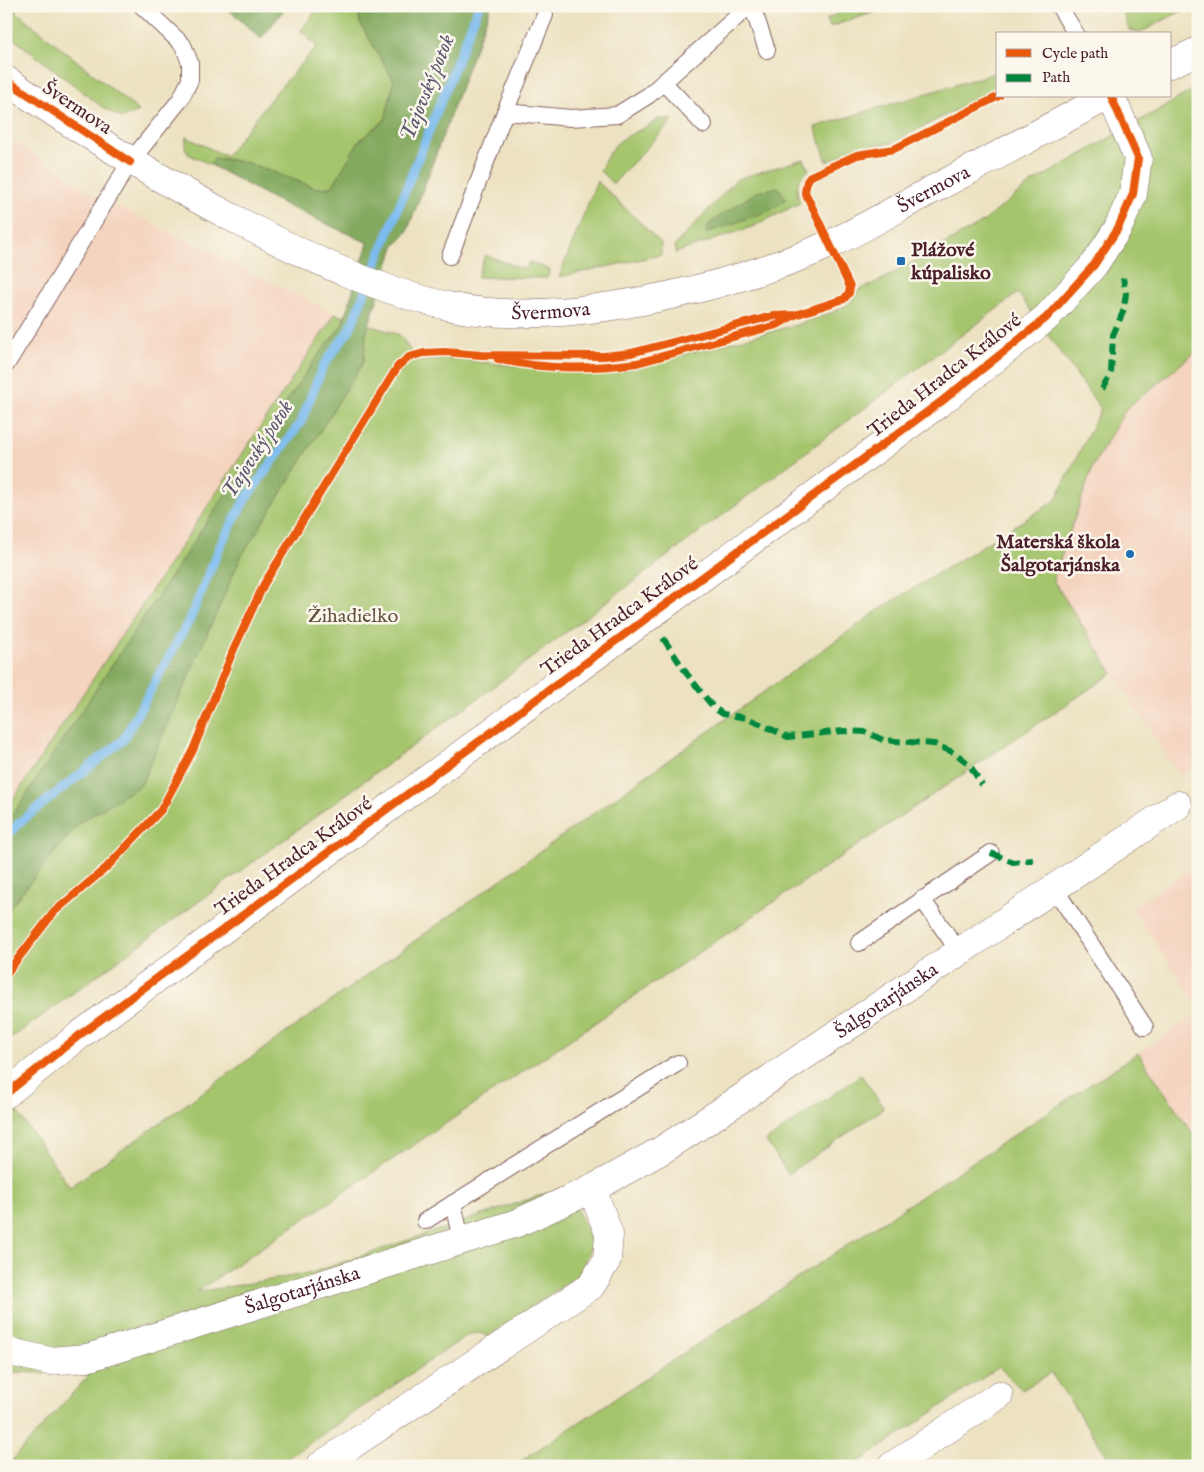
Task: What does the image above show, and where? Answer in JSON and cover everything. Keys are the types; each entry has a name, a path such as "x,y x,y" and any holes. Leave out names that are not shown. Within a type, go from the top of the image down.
{"street":[{"path":"1172,63 1198,50"},
{"name":"Švermova","path":"6,80 130,162 312,259 385,287 452,307 492,312 548,312 604,308 722,282 763,269 830,244 1105,98"},
{"name":"Trieda Hradca Králové","path":"6,1094 80,1034 942,401 1046,318 1094,264 1118,228 1133,194 1138,158 1110,98"},
{"name":"Šalgotarjánska","path":"6,1352 49,1361 87,1358 517,1223 592,1189 662,1150 960,953 1178,805"},
{"path":"320,1466 591,1286 607,1260 609,1234 592,1189"},
{"path":"892,1466 999,1395"}],"lane":[{"path":"6,365 130,162 180,100 190,80 190,63 182,45 142,6"},
{"path":"505,112 571,118 617,115 649,95 750,6 767,50"},
{"path":"1058,6 1075,32"},
{"path":"450,256 505,112 545,15"},
{"path":"663,82 704,125"},
{"path":"859,942 991,853"},
{"path":"1054,889 1145,1027"},
{"path":"922,900 960,953"},
{"path":"425,1221 678,1063"},
{"path":"453,1203 462,1240"}],"shaded area":[{"path":"6,135 93,194 335,314 6,810"},
{"name":"Materská škola Šalgotarjánska","path":"1198,350 1198,765 1180,776 1053,581 1093,466 1126,409"},
{"path":"1198,864 1198,1007 1132,908"},
{"path":"1198,1013 1198,1141 1138,1053"}],"green space":[{"path":"6,6 9,6 139,111 122,118 105,109 6,33"},
{"path":"225,6 287,6 261,39"},
{"path":"319,6 358,6 360,23 394,81 385,120 359,141 332,187 316,188 245,162 215,158 209,164 188,154 185,147 186,137 226,156 276,92 317,47 301,31"},
{"path":"358,6 491,6 407,232 394,247 366,334 364,361 241,557 141,785 79,823 6,912 6,825 313,362 342,325 368,243 281,203 209,164 215,158 245,162 316,188 332,187 359,141 385,120 394,81 360,23"},
{"path":"852,6 893,6 830,27 827,19"},
{"path":"1121,6 1191,6 1141,32 1129,30"},
{"path":"996,73 996,90 891,143 857,147 827,162 815,127"},
{"name":"Žihadielko","path":"1198,87 1198,350 1126,409 1093,466 1053,580 1113,673 196,1292 311,1273 565,1187 593,1241 579,1275 487,1337 481,1333 469,1334 276,1466 7,1466 89,1375 14,1372 6,1368 6,1096 70,1187 880,609 1055,501 1101,409 1018,293 473,702 6,1042 6,810 335,314 400,335 418,362 445,358 584,373 628,369 796,325 831,313 849,304 859,290 881,280 983,222 1030,184"},
{"path":"658,119 673,120 613,184 600,171 611,151 616,144"},
{"path":"804,159 809,170 799,181 797,193 800,203 752,227 675,253 675,245 737,179"},
{"path":"597,181 661,243 661,255 559,277"},
{"path":"778,187 786,199 771,210 706,233 709,224 756,192"},
{"path":"485,255 526,270 529,262 550,270 547,278 477,277"},
{"path":"1138,1053 1198,1141 1198,1466 1114,1466 1051,1373 1022,1390 999,1367 853,1466 513,1466"},
{"path":"861,1075 884,1108 788,1174 766,1141"}],"waterway":[{"name":"Tajovský potok","path":"6,836 19,823 123,740 191,617 221,544 245,500 301,422 323,366 350,329 479,6"}],"marked path":[{"path":"1102,389 1111,374 1113,335 1123,312 1126,294 1123,278"},
{"path":"663,638 687,674 713,707 723,714 747,718 788,737 843,731 866,732 883,740 934,744 955,753 969,764 982,785"},
{"path":"991,853 1013,862 1033,860"}],"cycle path":[{"path":"6,80 130,162"},
{"path":"6,974 54,912 107,867 161,810 193,750 233,651 264,584 398,366 409,357 424,353 604,356 631,353 772,316 795,315 844,299 849,293 850,287 805,192 807,181 811,176 857,155 894,149 996,98"},
{"path":"6,1094 81,1034 942,401 1046,318 1094,265 1118,228 1133,194 1138,158 1112,98"},
{"path":"498,359 549,367 637,363 777,325 793,316"}],"place":[{"name":"Plážové kúpalisko","path":"901,261"},
{"name":"Materská škola Šalgotarjánska","path":"1130,554"}]}
